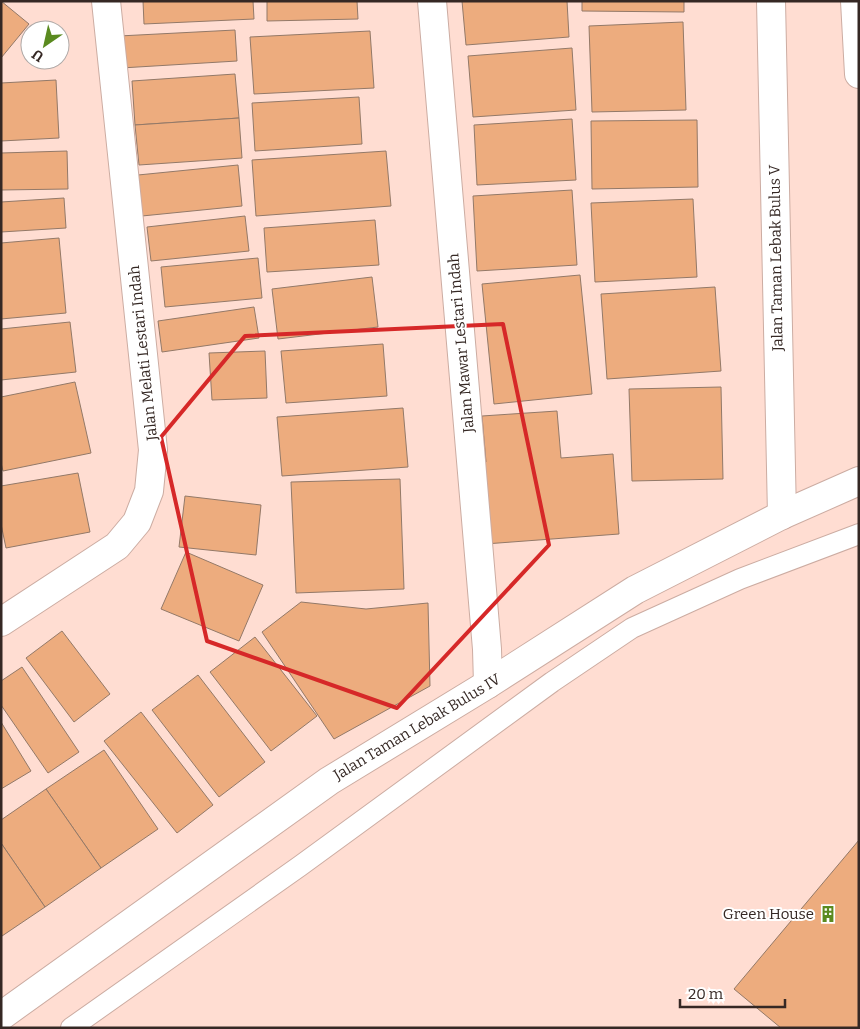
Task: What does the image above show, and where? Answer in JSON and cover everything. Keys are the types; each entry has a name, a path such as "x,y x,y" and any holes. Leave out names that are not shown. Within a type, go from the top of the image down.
{"street":[{"name":"Jalan Mawar Lestari Indah","path":"432,1 486,639 488,684"},
{"name":"Jalan Taman Lebak Bulus V","path":"771,1 782,515"},
{"path":"855,1 859,74"},
{"name":"Jalan Melati Lestari Indah","path":"1,622 117,546 137,522 149,492 153,450 101,6"},
{"name":"Jalan Taman Lebak Bulus IV","path":"1,1016 329,781 488,684 635,590 782,515 859,480"}],"lane":[{"path":"71,1028 300,866 552,682 632,628 740,578 859,534"}],"highlighted area":[{"path":"503,324 549,545 397,708 207,641 161,437 245,336"}],"building":[{"path":"1,1 24,20 20,20 20,35 1,58"},
{"path":"143,1 253,1 254,19 144,24"},
{"path":"267,1 357,1 358,19 267,21"},
{"path":"462,1 567,1 569,37 466,45"},
{"path":"582,1 684,1 684,12 582,11"},
{"path":"683,22 686,110 592,112 589,26"},
{"path":"235,30 237,61 121,68 119,36"},
{"path":"370,31 374,88 254,94 250,37"},
{"path":"572,48 576,110 473,117 468,56"},
{"path":"235,74 239,118 135,125 132,81"},
{"path":"56,80 59,138 1,141 1,83"},
{"path":"359,97 362,144 255,151 252,103"},
{"path":"239,118 242,158 139,165 135,125"},
{"path":"572,119 576,180 477,185 474,125"},
{"path":"697,120 698,187 592,189 591,121"},
{"path":"67,151 68,189 1,190 1,153"},
{"path":"386,151 391,206 256,216 252,160"},
{"path":"238,165 242,206 142,216 138,175"},
{"path":"572,190 577,265 477,271 473,196"},
{"path":"64,198 66,228 1,232 1,202"},
{"path":"693,199 697,277 595,282 591,203"},
{"path":"245,216 249,251 151,261 147,227"},
{"path":"375,220 379,265 267,272 264,228"},
{"path":"59,238 66,313 1,319 1,243"},
{"path":"258,258 262,298 165,307 161,267"},
{"path":"580,275 592,394 494,404 482,284"},
{"path":"372,277 378,327 278,339 272,289"},
{"path":"715,287 721,371 607,379 601,294"},
{"path":"254,307 259,338 162,352 158,321"},
{"path":"70,322 76,372 1,380 1,329"},
{"path":"383,344 387,396 286,403 281,351"},
{"path":"265,351 267,398 212,400 209,353"},
{"path":"75,382 91,453 3,471 1,463 1,397"},
{"path":"721,387 723,479 632,481 629,389"},
{"path":"403,408 408,467 282,476 277,417"},
{"path":"557,411 561,458 613,454 619,534 485,544 479,462 486,462 482,416"},
{"path":"78,473 90,532 6,548 1,524 1,486"},
{"path":"400,479 404,589 296,593 291,482"},
{"path":"185,496 261,505 256,555 179,547"},
{"path":"186,552 263,585 239,641 161,609"},
{"path":"301,602 366,609 428,603 430,686 334,739 262,632"},
{"path":"62,631 110,694 74,722 26,658"},
{"path":"255,637 317,716 271,751 210,672"},
{"path":"22,667 79,752 48,773 1,705 1,681"},
{"path":"198,675 265,762 219,797 152,710"},
{"path":"141,712 213,805 177,833 104,741"},
{"path":"1,722 31,771 1,789"},
{"path":"104,750 158,829 101,868 46,789"},
{"path":"46,789 101,868 45,907 1,843 1,820"},
{"name":"Green House","path":"859,840 859,1028 781,1028 734,989"},
{"path":"1,843 45,907 2,936 1,935"}],"place":[{"name":"Green House","path":"828,914"}]}
